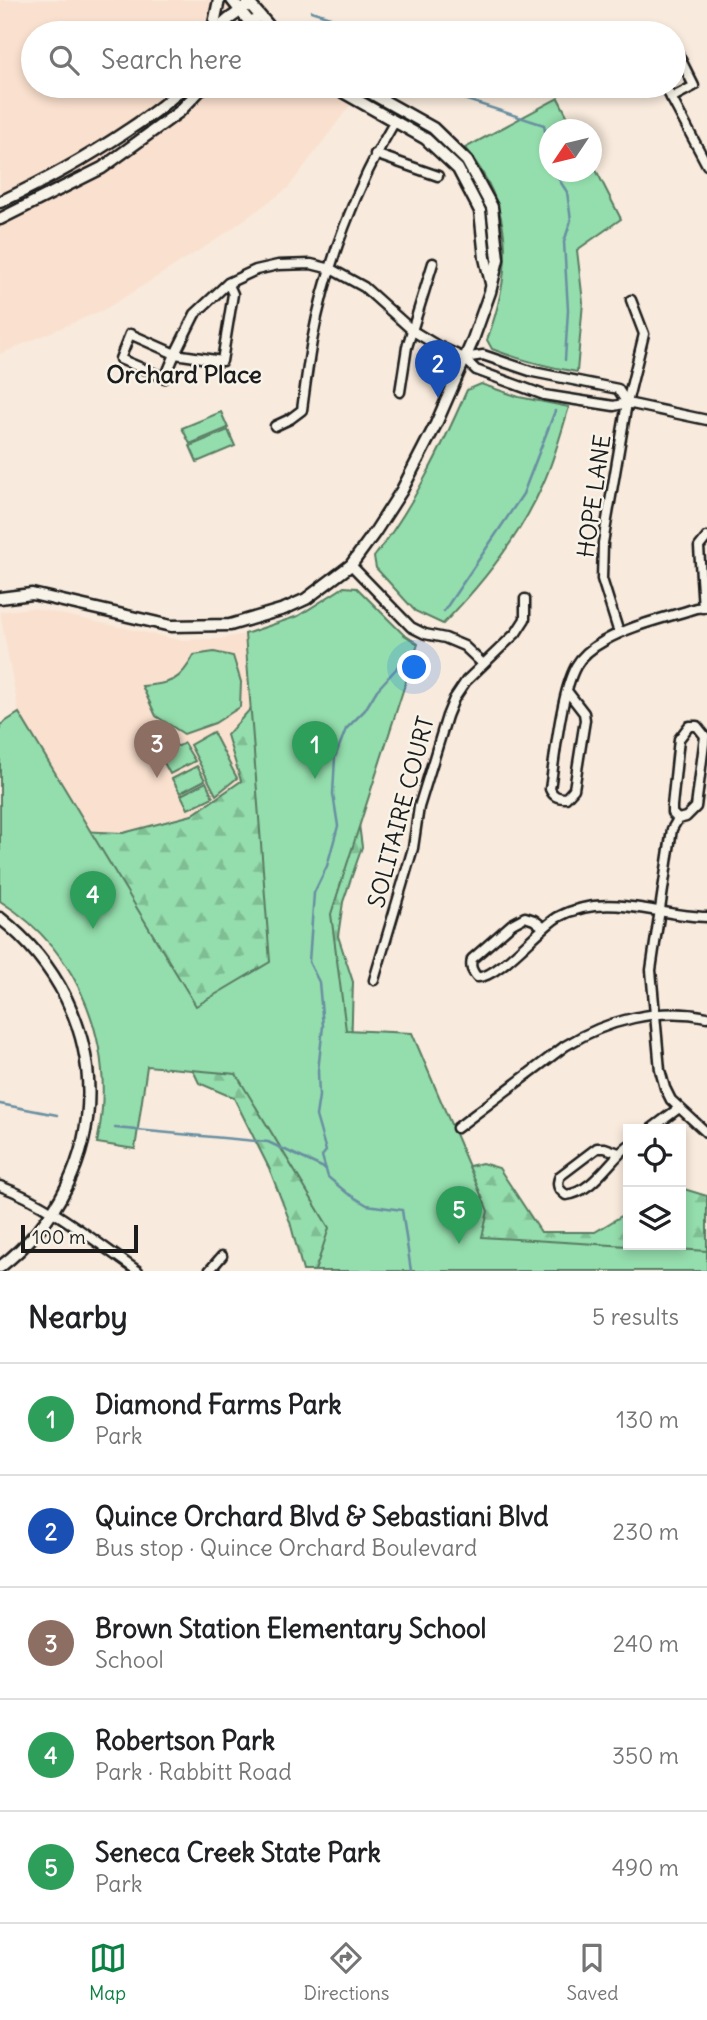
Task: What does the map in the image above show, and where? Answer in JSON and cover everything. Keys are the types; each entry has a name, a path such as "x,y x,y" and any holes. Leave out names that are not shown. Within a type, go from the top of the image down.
{"street":[{"path":"215,21 219,0"},
{"path":"232,0 248,21"},
{"path":"227,21 241,12 249,2 264,21"},
{"path":"254,21 260,17"},
{"path":"686,70 694,86 686,90"},
{"path":"0,202 49,179 90,155 159,109 171,98"},
{"path":"0,219 102,168 171,119 193,98"},
{"path":"354,98 438,148 465,179 480,211 485,258 492,285"},
{"path":"0,598 32,594 171,626 230,625 284,609 306,599 352,565 401,490 436,424 472,342 498,259 492,207 475,173 458,150 433,128 379,98"},
{"path":"671,98 707,166"},
{"path":"275,426 302,410 312,339 331,269 354,199 375,154 395,121"},
{"path":"375,154 438,176"},
{"path":"400,392 407,347 433,263"},
{"path":"228,283 233,294 222,360 175,354 130,334 120,359 165,379 175,354 195,314 228,283 257,270 278,265 311,264 331,269 364,287 413,331 464,358 476,370 544,395 614,406 628,403 707,420"},
{"name":"HOPE LANE","path":"619,633 602,579 603,543 628,403 644,334 631,300"},
{"path":"464,358 483,355 533,372 618,389 628,403"},
{"path":"567,691 584,713 585,720 574,789 566,798 559,798 552,794 550,789 567,691 574,669 580,659 603,640 705,608 699,547 707,537"},
{"path":"352,565 411,627 464,646 483,664"},
{"name":"SOLITAIRE COURT","path":"374,980 414,848 419,807 447,716 460,690 516,633 525,619 525,599"},
{"path":"678,819 672,813 671,806 679,738 689,726 697,726 705,736 696,807 686,817 678,819 672,829 652,970 660,1070 665,1088 679,1108 707,1132"},
{"path":"543,927 525,917 512,924 472,959 473,972 477,977 486,976 526,946 543,927 577,909 605,904 707,917"},
{"path":"0,918 36,950 58,982 76,1018 85,1048 89,1075 88,1114 82,1147 66,1190 53,1213 18,1253 0,1267"},
{"path":"457,1128 583,1035 611,1024 655,1014 694,1014 707,1017"},
{"path":"658,1124 679,1108"},
{"path":"619,1153 597,1148 560,1176 559,1189 565,1195 581,1190 613,1163 623,1150"},
{"path":"0,1186 18,1192 53,1213 134,1270"},
{"path":"209,1271 222,1256"}],"shaded area":[{"path":"0,0 226,0 240,21 21,21 21,98 338,98 350,105 288,188 217,239 107,308 0,354"},
{"path":"32,608 179,640 220,639 245,634 270,962 185,986 19,713 0,612"}],"green space":[{"path":"558,98 569,119 539,119 539,182 602,182 621,219 577,250 583,302 577,372 503,353 492,349 487,340 502,289 504,240 501,217 493,194 465,148"},
{"path":"481,384 519,397 569,407 547,475 534,504 512,541 486,576 443,624 415,611 376,568 374,557 426,476 467,390"},
{"path":"221,412 228,428 190,444 182,428"},
{"path":"228,430 235,446 197,462 190,446"},
{"path":"344,587 357,588 403,634 418,644 331,914 346,1030 412,1033 488,1211 482,1237 623,1246 623,1250 707,1251 707,1271 315,1271 329,1228 236,1074 147,1066 135,1149 97,1143 102,1108 102,1073 97,1039 87,1007 72,976 53,948 29,923 0,901 0,725 19,713 196,1006 270,962 245,634 298,616"},
{"path":"214,652 233,656 241,682 240,707 215,723 184,734 156,716 142,686 174,680 184,671 194,655"},
{"path":"277,679 354,787 362,847 343,902 338,936 353,982 351,1052 443,1172 482,1163 499,1168 541,1232 595,1232 623,1215 623,1250 686,1250 686,1190 707,1196 707,1271 303,1271 290,1222 269,1168 234,1098 199,1083 80,831 123,833 192,815 241,781 227,735"},
{"path":"213,732 237,778 216,795 190,745"},
{"path":"163,735 169,744 179,746 184,743 195,761 170,774 152,740"},
{"path":"197,766 205,780 180,793 172,779"},
{"path":"206,782 213,797 188,809 181,795"}],"waterway":[{"path":"311,11 330,17 332,21"},
{"path":"462,98 539,123"},
{"path":"560,182 567,192 571,220 564,242 568,310 565,360"},
{"path":"444,611 523,494 555,411"},
{"path":"408,651 365,710 346,729 335,757 333,794 338,826 327,866 314,893 309,962 319,982 323,1026 316,1116 326,1151 322,1156 328,1177 367,1205 402,1210 411,1271"},
{"path":"0,1104 57,1115"},
{"path":"115,1128 268,1142 326,1169"}],"place":[{"name":"Quince Orchard Blvd & Sebastiani Blvd","path":"438,398"},
{"name":"Brown Station Elementary School","path":"157,778"},
{"name":"Diamond Farms Park","path":"315,779"},
{"name":"Robertson Park","path":"93,929"},
{"name":"Seneca Creek State Park","path":"459,1244"}],"district":[{"name":"Orchard Place","path":"184,375"}]}
